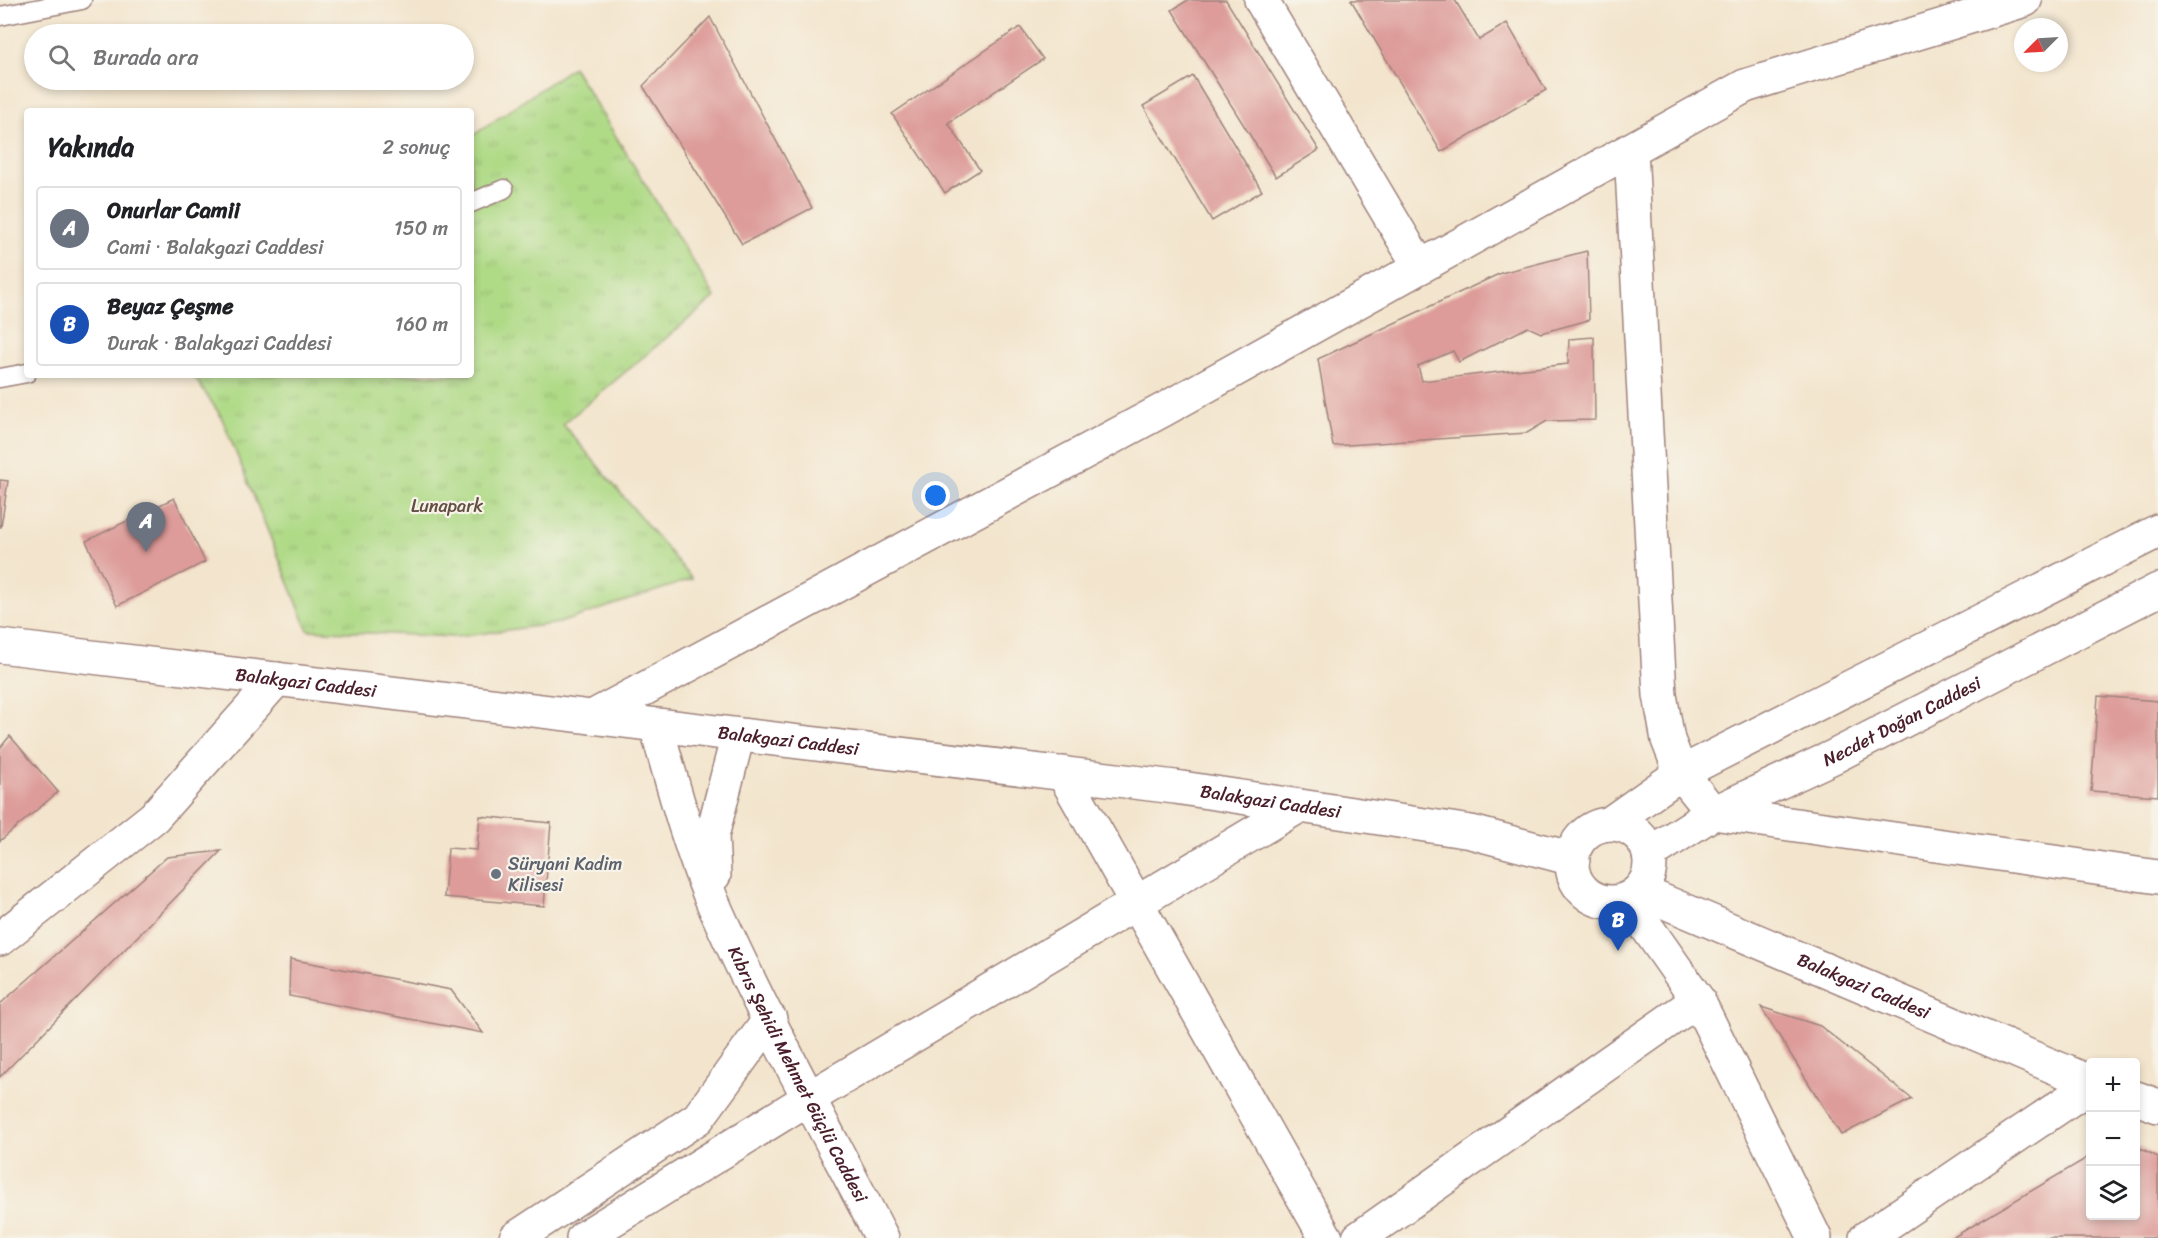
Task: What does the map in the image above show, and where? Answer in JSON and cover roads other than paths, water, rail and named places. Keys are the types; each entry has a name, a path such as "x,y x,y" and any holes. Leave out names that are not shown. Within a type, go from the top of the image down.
{"street":[{"path":"1261,0 1420,267"},
{"path":"592,717 1153,416 1745,86 1957,10 2025,0"},
{"path":"1631,150 1660,695 1668,740 1681,773 1713,813 2158,878"},
{"path":"1609,824 1681,773 2158,531"},
{"name":"Necdet Doğan Caddesi","path":"1649,854 1713,813 1833,757 2158,590"},
{"name":"Balakgazi Caddesi","path":"0,646 1063,773 1471,832 1572,859"},
{"path":"0,939 154,817 277,679"},
{"name":"Kıbrıs Şehidi Mehmet Güçlü Caddesi","path":"656,725 675,791 716,910 808,1098 882,1238"},
{"path":"716,910 712,836 738,735"},
{"path":"1063,773 1326,1238"},
{"path":"583,1238 808,1098 1299,806"},
{"path":"1609,824 1622,825 1634,831 1644,841 1649,854 1650,867 1647,880 1633,895 1614,902 1601,901 1588,895 1579,885 1574,873 1572,859 1576,846 1584,835 1595,827 1609,824"},
{"path":"1633,895 1698,1000 1815,1238"},
{"name":"Balakgazi Caddesi","path":"1633,895 2086,1082"},
{"path":"1359,1238 1698,1000"},
{"path":"516,1238 698,1118 770,1019"},
{"path":"1866,1238 2086,1087"},
{"path":"2140,1099 2158,1106"}],"lane":[{"path":"0,16 82,0"},
{"path":"474,202 504,189"},
{"path":"0,378 24,374"}],"place":[{"name":"Onurlar Camii","path":"146,552"},
{"name":"Süryani Kadim Kilisesi","path":"496,874"},
{"name":"Beyaz Çeşme","path":"1618,951"}],"park label":[{"name":"Lunapark","path":"447,506"}]}
